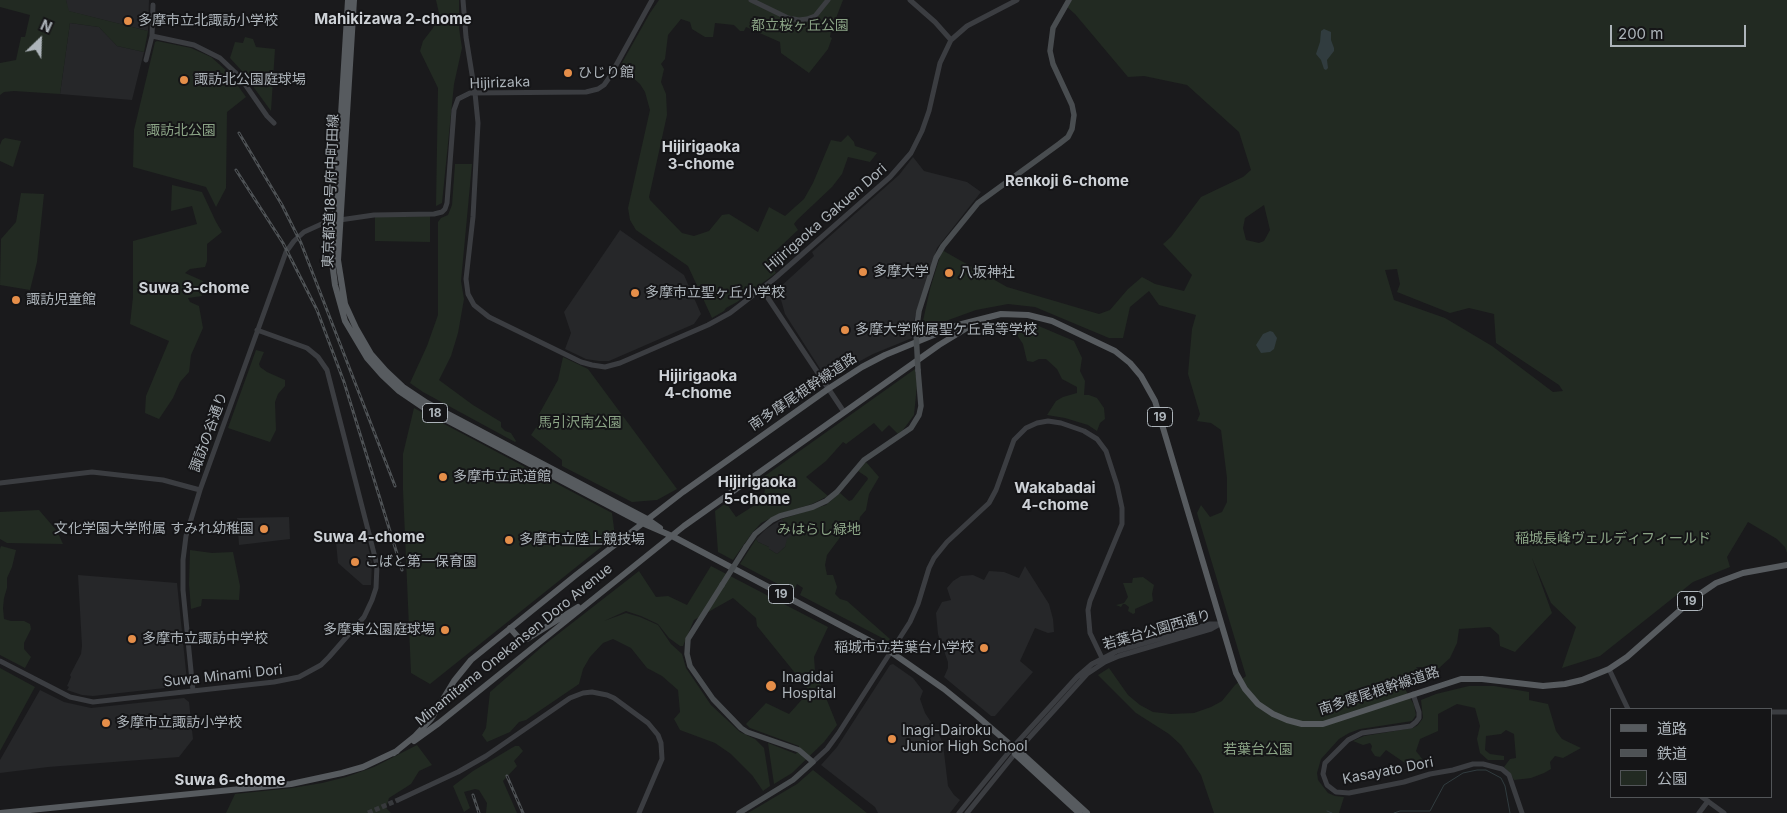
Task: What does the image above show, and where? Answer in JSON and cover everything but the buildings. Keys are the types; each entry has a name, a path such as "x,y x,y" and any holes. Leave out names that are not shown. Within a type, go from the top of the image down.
{"main road":[{"name":"東京都道18号府中町田線","path":"337,219 348,0"},
{"name":"東京都道18号府中町田線","path":"354,0 332,262 340,306 350,331 367,358 382,375 399,391 424,408 644,521"},
{"path":"739,813 793,780 814,762 799,750 747,732 741,728 713,700 690,666 687,654 688,639 755,534 780,516 826,501 837,492 864,460 911,428 919,415 922,406 916,332 919,312 936,258 943,246 978,203 1059,144 1068,136 1072,129 1074,118 1072,105 1053,64 1050,52 1053,28 1069,0"},
{"name":"南多摩尾根幹線道路","path":"644,521 851,373 885,355 958,325 1001,314 1022,314 1052,321 1116,351 1141,376 1155,401 1233,664 1240,680 1258,704 1280,718 1302,724 1323,724 1454,681 1472,678 1543,686 1565,684 1587,678 1627,657 1706,589 1737,574 1787,566"},
{"name":"南多摩尾根幹線道路","path":"672,536 960,331 990,316"},
{"name":"19","path":"644,521 891,652 962,702 1087,813"},
{"name":"Minamitama Onekansen Doro Avenue","path":"394,752 415,736 431,719 466,664 644,521"},
{"name":"Minamitama Onekansen Doro Avenue","path":"0,812 291,784 363,767 394,752 439,723 672,536"},
{"path":"510,628 521,639 527,639 596,596"},
{"name":"19","path":"1015,750 1079,813"}],"street":[{"name":"Hijirigaoka Gakuen Dori","path":"462,0 466,37 476,93 478,134 473,218 466,284 471,301 481,312 581,362 592,366 605,367 620,363 708,325 730,313 762,289 890,177 916,145 925,124 939,66 951,40 967,26 1017,0"},
{"name":"Hijirizaka","path":"337,219 374,215 434,214 444,210 447,203 455,104 460,97 476,93 586,92 598,89 609,78 652,0"},
{"path":"751,0 788,18 799,20 807,20 815,16 828,0"},
{"path":"910,0 935,22 951,40"},
{"path":"146,60 152,36 153,5"},
{"path":"152,36 194,45 220,58 240,78 274,123"},
{"name":"諏訪の谷通り","path":"193,691 182,572 186,536 200,490 282,260 290,245 308,230 322,222 337,219"},
{"path":"762,289 844,412"},
{"name":"Suwa Minami Dori","path":"0,661 70,697 82,701 100,701 193,691 283,681 311,672 329,657 360,622 368,610 376,588 375,557 327,370 318,357 306,348 257,330"},
{"path":"814,762 838,734 914,613 934,558 984,509 992,498 1017,436 1032,424 1048,421 1072,426 1091,434 1102,444 1109,459 1121,502 1123,519 1088,610 1090,633 1102,658"},
{"path":"0,483 92,472 164,480 200,490"},
{"name":"若葉台公園西通り","path":"1015,750 1077,677 1102,658 1117,651 1210,624 1221,624"},
{"name":"若葉台公園西通り","path":"1015,750 1080,682 1105,662 1127,653 1212,629 1221,624"},
{"path":"1609,668 1628,708"},
{"path":"398,800 458,772 486,756 570,698 592,692 614,698 648,723 658,735 661,743 662,759 639,813"},
{"name":"Kasayato Dori","path":"1413,694 1419,712 1419,718 1416,722 1411,726 1362,734 1346,741 1325,763 1323,774 1327,785 1336,792 1349,793 1404,782 1472,764 1483,764 1502,769 1509,774 1513,781 1522,813"},
{"path":"1772,712 1787,712"},
{"path":"959,813 1015,750"},
{"path":"967,813 1015,750"},
{"path":"1704,798 1724,813"},
{"path":"1699,813 1708,801"}],"shaded area":[{"name":"多摩市立北諏訪小学校","path":"66,0 149,0 148,31 68,11"},
{"path":"70,23 99,27 117,46 144,52 132,100 60,94"},
{"path":"1324,29 1331,32 1334,48 1334,51 1327,60 1328,68 1326,70 1316,54 1321,31"},
{"name":"多摩大学","path":"913,157 924,171 967,182 981,192 937,248 915,317 912,338 873,354 831,380 826,378 785,314 778,289 814,256 812,252 899,175"},
{"name":"多摩市立聖ヶ丘小学校","path":"620,230 684,275 701,314 694,324 609,361 586,359 565,349 571,333 564,312"},
{"path":"1270,331 1277,338 1274,349 1270,352 1261,353 1256,345 1263,334"},
{"name":"文化学園大学附属 すみれ幼稚園","path":"289,517 290,539 239,545 237,518"},
{"path":"782,519 794,534 785,547 777,554 756,539 766,529"},
{"name":"こばと第一保育園","path":"366,539 372,562 371,585 363,585 338,563 336,542"},
{"name":"稲城市立若葉台小学校","path":"1025,566 1049,604 1054,632 1048,633 1035,628 1020,661 1033,672 995,716 991,716 944,677 948,668 948,662 938,634 936,613 942,602 951,600 947,588 961,576 973,575 984,580 989,571 1004,572 1019,578"},
{"name":"多摩市立諏訪中学校","path":"78,575 177,583 187,681 183,686 93,696 67,690 70,675 81,654 82,646"},
{"name":"Inagi-Dairoku Junior High School","path":"893,664 913,678 923,691 920,699 925,713 939,734 943,744 948,786 960,800 950,813 878,813 875,807 821,765 837,747 890,665"},
{"name":"多摩市立諏訪小学校","path":"40,690 64,702 91,708 184,698 189,702 193,739 179,757 48,767 0,773 0,760"}],"green space":[{"path":"0,0 66,0 69,11 148,31 144,52 117,46 99,27 70,23 60,94 14,91 4,92 0,95 0,63 16,60 21,37 25,37 30,15 0,7"},
{"path":"436,0 459,0 459,28 462,48 454,84 442,203 436,206 438,88 420,51 423,41 433,28 439,13"},
{"name":"都立桜ヶ丘公園","path":"659,0 843,0 831,31 830,37 832,38 828,49 809,73 781,53 780,42 746,27 744,31 740,31 734,25 715,23 713,37 705,37 692,29 690,22 681,19 668,35 665,59 661,64 664,69 661,82 666,94 667,115 649,197 682,233 694,236 709,231 722,215 729,214 758,232 769,207 785,216 804,199 813,183 831,140 841,142 848,135 855,146 877,153 870,162 848,157 842,174 832,187 794,224 798,230 767,259 776,273 712,318 688,266 636,230 630,220 628,208 650,110 645,92 640,84 632,77 618,70"},
{"path":"1072,0 1787,0 1787,553 1785,547 1777,539 1748,522 1727,557 1730,567 1693,582 1600,656 1562,668 1576,627 1551,603 1532,558 1552,613 1515,652 1500,646 1499,635 1490,627 1459,629 1457,643 1450,658 1439,668 1416,667 1427,681 1405,689 1414,705 1416,715 1412,721 1360,729 1339,739 1321,759 1317,773 1318,780 1328,793 1344,797 1339,813 1214,813 1201,775 1181,745 1169,734 1136,713 1098,675 1109,668 1128,695 1140,705 1153,712 1171,714 1194,713 1211,707 1222,701 1235,685 1246,676 1197,513 1201,505 1210,517 1222,512 1227,502 1227,478 1221,430 1211,423 1197,421 1200,414 1188,374 1192,329 1196,315 1159,305 1149,291 1130,307 1123,338 1109,338 1035,307 1008,304 976,310 921,330 930,289 942,250 1007,287 1099,314 1110,310 1128,289 1142,277 1155,284 1184,291 1192,275 1163,244 1171,237 1201,197 1243,177 1251,170 1239,132 1187,85 1144,76 1128,77 1067,7","holes":["1264,205 1270,230 1264,241 1259,243 1246,240 1243,228 1245,218","1397,269 1400,284 1397,292 1450,313 1469,308 1494,314 1496,343 1559,385 1563,391 1553,392 1492,346 1445,318 1394,300 1385,270"]},
{"path":"245,37 253,39 256,47 275,49 271,111 230,58 235,42 243,43"},
{"name":"諏訪北公園","path":"155,42 191,48 211,57 228,72 246,97 227,112 226,188 216,207 206,187 133,167 134,130"},
{"path":"5,138 21,141 13,167 0,161 0,145"},
{"path":"455,164 472,164 461,281 464,299 458,333 451,356 439,380 473,405 501,422 501,427 511,433 515,442 410,383 427,346 438,315 438,222 441,218 448,215 452,205"},
{"path":"172,185 202,192 222,232 207,244 205,267 190,269 185,273 203,281 202,296 188,298 190,302 199,306 203,328 191,355 189,372 180,382 173,398 159,419 145,413 146,396 169,341 130,324 133,297 133,241 197,224 192,206 171,211"},
{"path":"21,193 44,194 37,262 30,290 0,285 1,239 16,222"},
{"path":"430,216 430,242 375,241 375,217"},
{"path":"1015,322 1034,324 1074,341 1082,358 1080,371 1085,381 1084,395 1097,398 1104,408 1105,419 1100,423 1097,431 1088,425 1047,415 1056,401 1077,393 1077,387 1062,379 1057,369 1046,359 1039,359 1033,362 1027,361 1023,344 1015,332 1001,324"},
{"path":"256,350 264,352 259,364 260,367 285,380 285,386 278,394 275,402 276,430 270,442 228,428"},
{"name":"馬引沢南公園","path":"563,357 588,369 677,489 657,500 632,502 562,466 562,460 531,435 539,423 538,416 558,380"},
{"path":"915,369 917,385 914,415 903,430 898,434 889,425 882,432 874,423 846,444 843,442 826,461 806,477 828,496 812,504 779,514 761,523 733,560 718,552 715,511 726,503 736,517 763,500 765,489 759,480"},
{"path":"414,408 612,513 615,536 430,684 411,673 403,454"},
{"name":"みはらし緑地","path":"866,462 879,477 869,494 866,510 852,532 844,532 827,555 825,565 827,575 833,575 837,587 835,594 840,599 847,601 890,639 888,641 800,595 803,588 797,584 793,592 740,564 756,539 777,554 785,547 787,539 794,534 782,519 826,505 840,493 849,501 852,500 868,479 858,471"},
{"path":"39,510 57,531 63,544 7,543 0,539 0,512"},
{"path":"1,546 16,550 7,578 3,608 4,619 24,621 30,624 31,629 24,643 24,649 31,657 25,668 0,655"},
{"path":"190,550 212,553 233,552 240,586 239,600 202,599 201,606 191,609 189,584"},
{"path":"711,566 828,627 814,657 815,671 837,725 824,742 792,773 774,784 768,743 796,754 799,746 750,728 746,724 766,703 789,714 806,695 806,690 808,689 757,626 756,618 733,598 694,620 683,646 669,638 658,624 626,611 604,621 626,613 658,625 671,644 682,654 686,668 711,705 740,732 755,739 764,748 770,786 763,791 752,775 731,754 715,743 680,730 674,719 680,712 678,690 662,676 647,668 631,648 613,639 603,643 590,657 583,669 579,684 526,720 519,722 510,732 487,742 482,735 486,728 490,692 544,645 639,571 656,597 668,596 687,605"},
{"path":"1143,577 1154,585 1153,601 1135,609 1133,614 1128,611 1129,607 1125,604 1121,607 1116,605 1124,603 1128,597 1123,583 1132,583 1133,578"},
{"path":"0,668 35,687 0,751"},
{"path":"1469,686 1494,686 1529,692 1529,700 1548,704 1556,731 1562,739 1581,748 1563,758 1555,756 1550,762 1551,769 1544,773 1531,778 1514,780 1504,767 1510,759 1516,758 1514,734 1506,730 1501,734 1486,736 1485,750 1490,754 1504,756 1504,760 1488,760 1480,753 1477,739 1480,726 1475,708 1457,704 1438,714 1438,731 1420,739 1416,751 1423,760 1419,763 1405,763 1386,750 1380,757 1375,756 1371,750 1372,746 1370,743 1363,745 1353,741 1364,736 1413,728 1423,718 1421,700 1436,694"},
{"path":"417,745 432,765 419,771 411,784 389,798 386,808 391,813 226,813 235,794 292,788 346,777 374,767"},
{"path":"515,746 519,746 523,751 514,761 517,766 503,781 517,813 486,813 487,803 479,790 475,789 464,792 470,808 464,812 453,786 473,771"},
{"path":"813,770 867,813 748,813 797,784"}],"waterway":[{"path":"1394,813 1400,811 1430,811 1444,785 1463,773 1477,770 1486,770 1501,778 1505,786 1510,813"},
{"path":"1327,811 1332,813"}],"tunnel":[{"path":"368,813 398,800"}],"railway":[{"path":"239,133 282,205 301,243 395,486"},
{"path":"236,170 283,243 317,310 344,382 402,570"},
{"path":"507,776 523,813"},
{"path":"473,795 479,813"}],"place":[{"name":"多摩市立北諏訪小学校","path":"128,21"},
{"name":"ひじり館","path":"568,73"},
{"name":"諏訪北公園庭球場","path":"184,80"},
{"name":"多摩大学","path":"863,272"},
{"name":"八坂神社","path":"949,273"},
{"name":"多摩市立聖ヶ丘小学校","path":"635,293"},
{"name":"諏訪児童館","path":"16,300"},
{"name":"多摩大学附属聖ケ丘高等学校","path":"845,330"},
{"name":"多摩市立武道館","path":"443,477"},
{"name":"文化学園大学附属 すみれ幼稚園","path":"264,529"},
{"name":"多摩市立陸上競技場","path":"509,540"},
{"name":"こばと第一保育園","path":"355,562"},
{"name":"多摩東公園庭球場","path":"445,630"},
{"name":"多摩市立諏訪中学校","path":"132,639"},
{"name":"稲城市立若葉台小学校","path":"984,648"},
{"name":"Inagidai Hospital","path":"771,686"},
{"name":"多摩市立諏訪小学校","path":"106,723"},
{"name":"Inagi-Dairoku Junior High School","path":"892,739"}],"district":[{"name":"Mahikizawa 2-chome","path":"393,19"},
{"name":"Hijirigaoka 3-chome","path":"701,156"},
{"name":"Renkoji 6-chome","path":"1067,181"},
{"name":"Suwa 3-chome","path":"194,288"},
{"name":"Hijirigaoka 4-chome","path":"698,384"},
{"name":"Hijirigaoka 5-chome","path":"757,490"},
{"name":"Wakabadai 4-chome","path":"1055,496"},
{"name":"Suwa 4-chome","path":"369,537"},
{"name":"Suwa 6-chome","path":"230,780"}],"park label":[{"name":"稲城長峰ヴェルディフィールド","path":"1613,539"},
{"name":"若葉台公園","path":"1258,750"}]}
